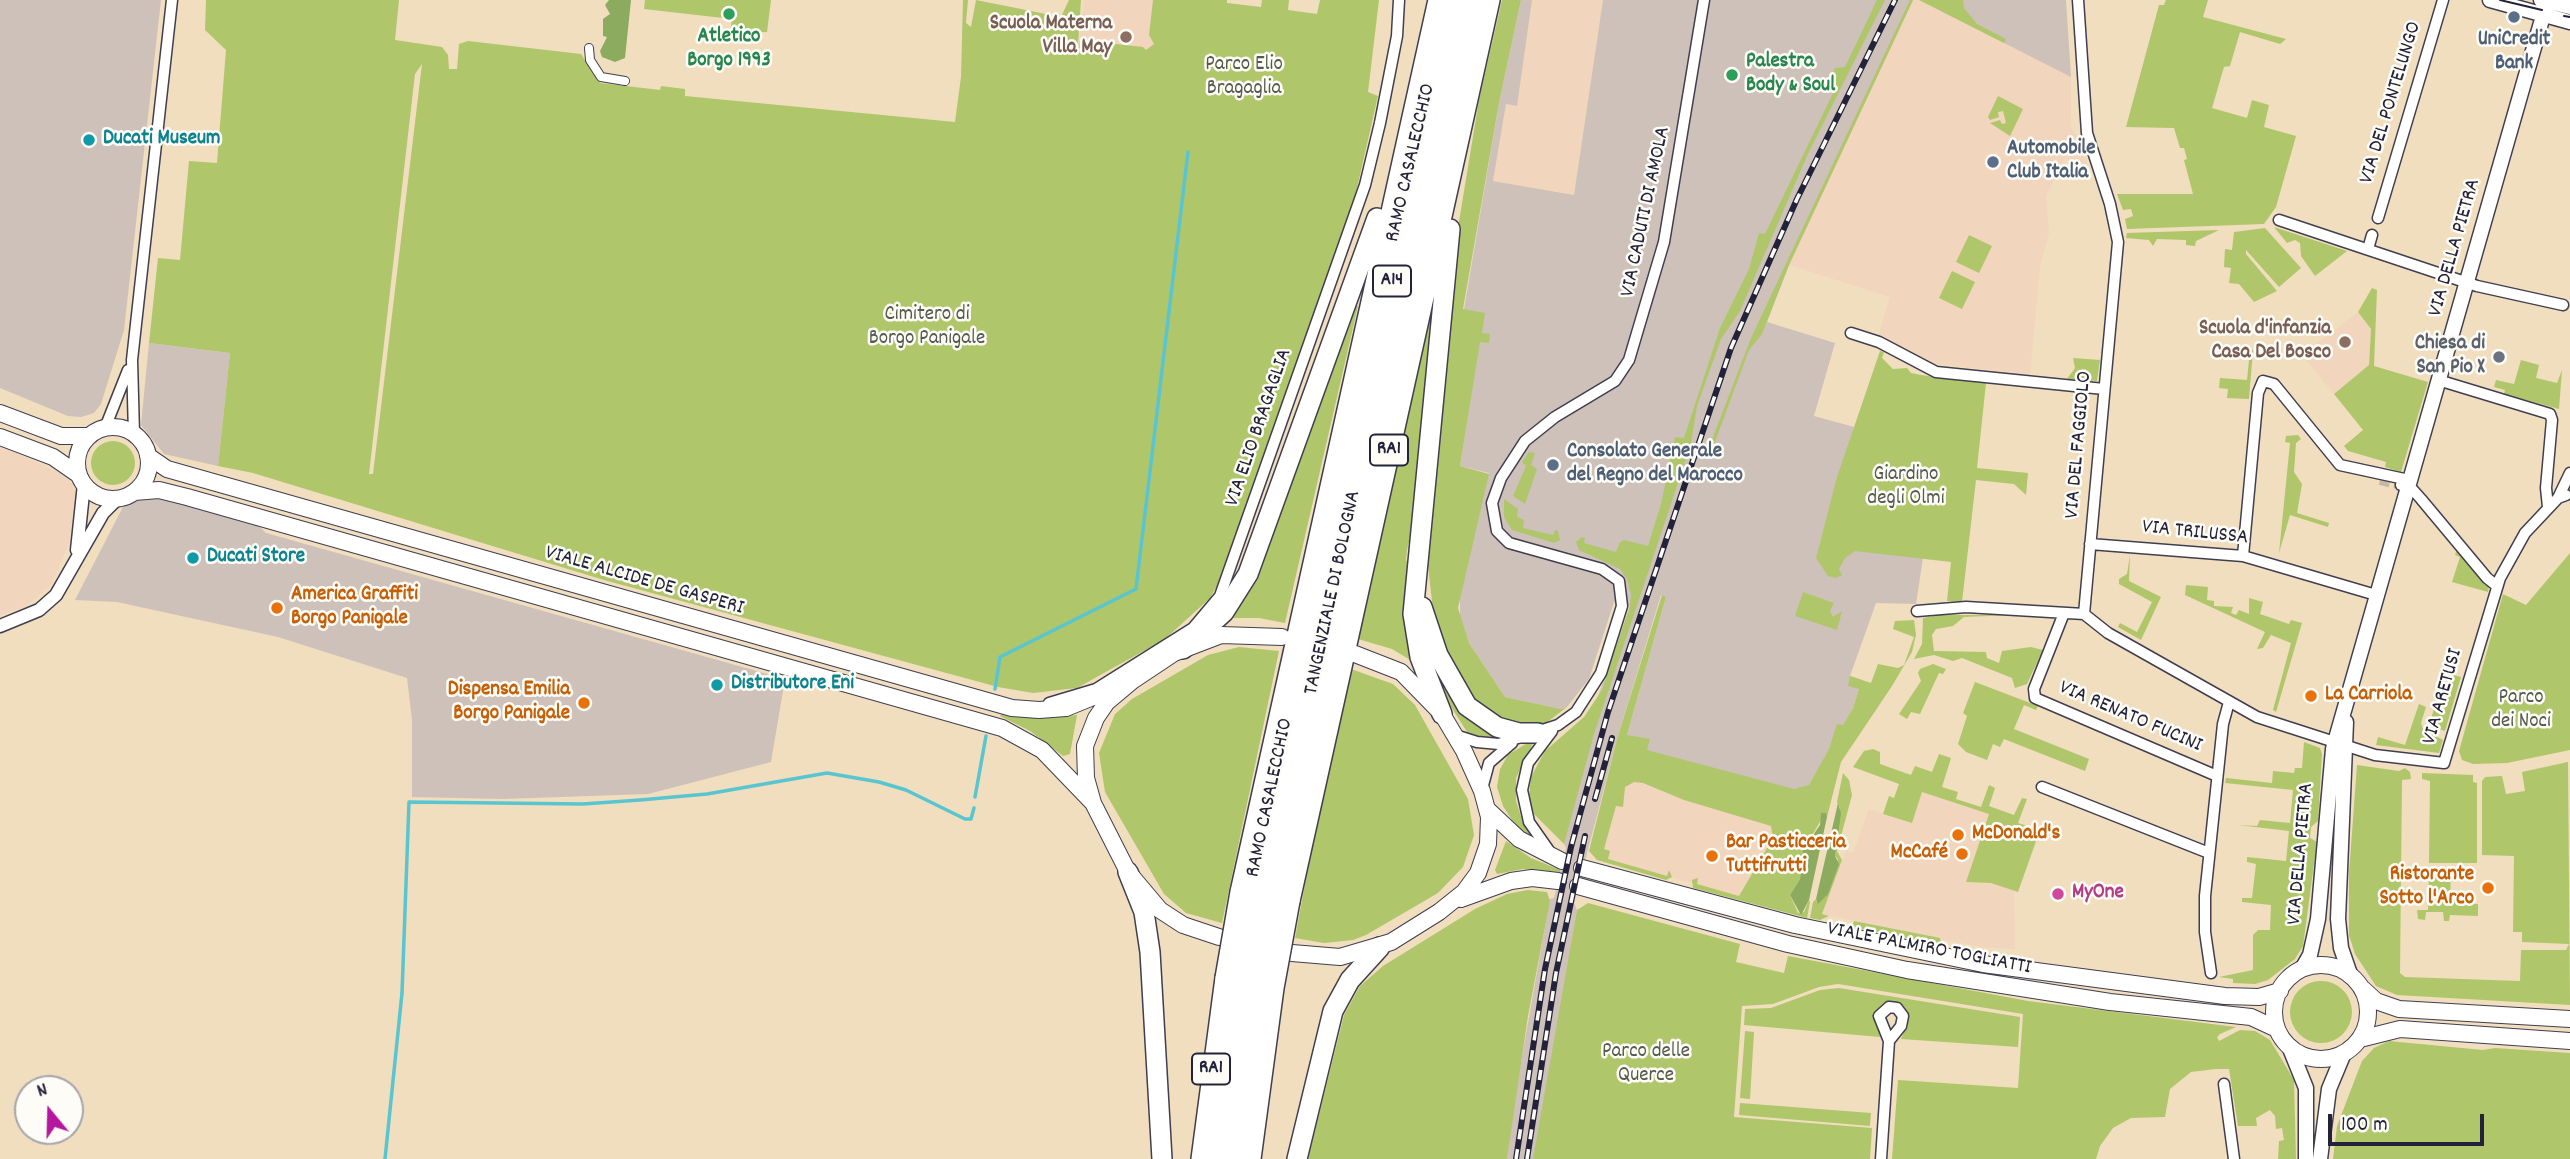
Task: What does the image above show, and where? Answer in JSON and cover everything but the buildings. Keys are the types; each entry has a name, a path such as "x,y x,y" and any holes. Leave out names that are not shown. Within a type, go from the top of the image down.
{"highway":[{"name":"TANGENZIALE DI BOLOGNA","path":"1201,1159 1250,983 1437,0"},
{"name":"RAMO CASALECCHIO","path":"1218,1159 1265,896 1456,0"},
{"name":"RAMO CASALECCHIO","path":"1265,896 1472,0"},
{"name":"TANGENZIALE DI BOLOGNA","path":"1265,896 1490,0"},
{"path":"1184,649 1224,611 1248,574 1369,244 1425,52"},
{"path":"1442,714 1429,685 1416,642 1414,602 1441,300 1477,58"},
{"path":"1418,559 1421,602 1426,625 1460,696 1480,718 1497,727 1518,733 1538,733"},
{"path":"1128,872 1144,912 1150,952 1162,1159"},
{"path":"1297,1159 1333,1010 1350,980 1380,947"},
{"name":"TANGENZIALE DI BOLOGNA","path":"1250,983 1251,1159"},
{"name":"RAMO CASALECCHIO","path":"1234,1159 1250,983"}],"main road":[{"path":"2490,0 2570,7"},
{"path":"2543,6 2570,22"},
{"name":"VIA DELLA PIETRA","path":"2302,969 2310,955 2318,919 2346,707 2404,484 2469,283 2543,6"},
{"path":"0,413 61,436 89,436 105,428 120,428 134,434 148,456 146,476 134,492 117,499 96,495 82,480 52,457 0,437"},
{"path":"82,480 78,454 89,436"},
{"name":"VIALE ALCIDE DE GASPERI","path":"148,456 167,469 1020,709 1053,710 1084,703 1132,681"},
{"name":"VIALE ALCIDE DE GASPERI","path":"134,492 159,490 187,496 1002,728 1042,750 1093,803"},
{"path":"1219,937 1182,925 1160,910 1128,872 1093,803 1084,767 1088,736 1101,709 1132,681 1184,649 1208,639 1232,634 1282,637"},
{"path":"1354,654 1401,672 1442,714 1455,734 1482,791 1487,809 1489,835 1484,859 1470,885 1452,903"},
{"name":"VIA DELLA PIETRA","path":"2341,743 2338,919 2341,948 2350,974"},
{"path":"1487,809 1518,839 1559,860"},
{"name":"VIALE PALMIRO TOGLIATTI","path":"1582,868 1795,925 1983,964 2225,996 2259,996 2280,991"},
{"path":"1292,953 1340,957 1380,947 1452,903 1511,881 1532,878 1558,881"},
{"name":"VIALE PALMIRO TOGLIATTI","path":"1578,886 1776,941 1907,970 2110,1002 2251,1017 2277,1028"},
{"path":"2306,1159 2306,1088 2277,1028 2274,1012 2280,991 2289,978 2302,969 2329,966 2350,974 2376,1002 2399,1009 2570,1019"},
{"path":"2320,1159 2329,1089 2344,1054 2360,1039 2369,1014 2363,989"},
{"path":"2360,1039 2400,1030 2570,1041"},
{"path":"2288,1046 2314,1059 2327,1059 2344,1054"}],"street":[{"path":"134,434 132,360 172,0"},
{"name":"VIA ELIO BRAGAGLIA","path":"975,698 1020,704 1054,702 1096,689 1193,628 1209,613 1220,596 1365,185 1381,123 1397,36 1399,0"},
{"name":"VIA CADUTI DI AMOLA","path":"1455,734 1489,743 1515,741 1538,733 1576,712 1597,681 1622,606 1621,585 1613,574 1602,569 1504,540 1493,520 1494,497 1501,478 1525,441 1555,417 1615,381 1629,360 1664,242 1704,0"},
{"name":"VIA DEL FAGGIOLO","path":"2078,0 2087,133 2112,212 2118,242 2084,614"},
{"name":"VIA DEL PONTELUNGO","path":"2378,218 2443,0"},
{"path":"589,48 590,60 601,77 625,81"},
{"path":"2279,220 2469,283 2563,305"},
{"path":"2368,249 2372,235"},
{"path":"1851,333 1879,342 1936,372 2105,389"},
{"path":"105,428 132,360"},
{"path":"2438,380 2546,412 2552,417 2546,488 2548,508"},
{"path":"2243,556 2260,384 2266,381 2274,384 2338,463 2404,484 2421,499 2487,578 2497,586"},
{"path":"2368,473 2380,480"},
{"name":"VIA ARETUSI","path":"2341,743 2390,759 2444,763 2497,586 2523,536 2548,508 2564,495 2570,473"},
{"path":"76,557 82,480"},
{"path":"0,626 22,619 48,602 65,582 76,557 103,513 117,499"},
{"name":"VIA TRILUSSA","path":"2090,544 2243,556 2376,595"},
{"path":"1917,611 1966,607 2084,614 2102,629 2229,702 2264,719 2341,743"},
{"name":"VIA RENATO FUCINI","path":"2064,613 2034,689 2035,698 2217,776"},
{"path":"2211,973 2204,919 2217,776 2229,702"},
{"name":"VIA CADUTI DI AMOLA","path":"1558,724 1528,762 1522,790 1529,822 1559,860"},
{"name":"VIA CADUTI DI AMOLA","path":"1482,791 1489,763 1515,741"},
{"path":"2042,787 2209,853"},
{"path":"1881,1159 1889,1041"},
{"path":"2224,1084 2234,1159"}],"shaded area":[{"path":"0,0 161,0 124,330 101,404 94,413 81,417 68,416 0,388"},
{"name":"Scuola Materna Villa May","path":"1084,0 1158,0 1177,26 1134,68 1077,60"},
{"path":"1521,0 1532,0 1517,106 1506,104 1493,181 1574,195 1603,0 1913,0 1789,265 1767,322 1835,343 1814,416 1854,427 1819,546 1923,558 1916,604 1876,603 1850,676 1862,680 1853,708 1809,786 1780,826 1624,776 1627,735 1666,597 1661,595 1617,739 1574,903 1577,910 1554,1053 1544,1159 1507,1159 1516,1090 1550,899 1554,898 1566,848 1564,844 1585,733 1630,606 1614,602 1589,679 1567,707 1561,709 1505,697 1469,643 1460,619 1460,594 1489,473 1460,466 1470,402 1460,333 1499,103"},
{"path":"1532,0 1603,0 1574,195 1493,181 1506,104 1516,106"},
{"path":"1913,0 1919,0 2071,77 2071,127 2077,135 2088,168 2065,158 2046,196 2049,233 2040,266 2030,375 1929,363 1879,334 1890,297 1789,265"},
{"path":"1946,0 2066,0 2071,77 1941,11"},
{"name":"Scuola d'infanzia Casa Del Bosco","path":"2358,312 2371,329 2369,365 2334,394 2302,355"},
{"path":"149,343 230,353 218,466 164,454 141,425"},
{"path":"0,446 56,471 71,482 78,494 69,544 50,586 26,606 0,615"},
{"path":"141,495 156,495 259,526 266,533 785,679 771,762 648,794 503,799 412,797 412,720 407,678 278,637 117,602 75,600 126,501"},
{"path":"1624,776 1780,826 1739,896 1597,857"},
{"path":"1922,792 1989,814 1966,882 1991,883 2014,890 2015,949 1980,947 1822,914 1846,851 1853,853 1869,809 1911,823"}],"green space":[{"path":"206,0 399,0 395,40 442,47 448,55 449,69 457,69 459,44 468,41 581,54 600,83 660,90 661,86 685,89 685,96 955,122 961,77 963,0 968,0 966,23 971,27 976,0 1061,17 1069,0 1081,0 1077,60 1080,40 1143,47 1146,50 1154,44 1149,35 1153,0 1227,0 1227,3 1261,7 1262,0 1289,0 1288,10 1317,14 1320,0 1379,0 1368,92 1378,96 1354,201 1227,570 1209,599 1165,639 1077,688 1033,693 998,687 604,580 253,473 218,466 230,353 149,343 158,258 180,260 189,161 217,163 226,50 205,30","holes":["422,64 373,474 369,474 415,74"]},
{"path":"609,0 631,0 625,58 615,62 602,57 600,51 607,37 603,36 603,19 610,14 605,5"},
{"name":"Atletico Borgo 1993","path":"645,0 771,0 767,32 730,33 732,19 644,9"},
{"path":"1502,0 1521,0 1499,103 1463,309 1485,313 1482,333 1490,334 1489,343 1480,342 1460,466 1489,474 1458,608 1469,643 1505,697 1561,709 1567,707 1546,723 1526,725 1504,722 1475,701 1450,659 1433,610 1426,548 1455,246 1479,100"},
{"path":"1877,0 1885,0 1807,156 1740,311 1721,339 1697,406 1691,444 1594,734 1564,844 1534,814 1529,796 1531,777 1545,751 1584,717 1602,690 1630,606 1631,594 1627,579 1620,569 1579,550 1576,542 1582,537 1585,538 1584,543 1616,552 1620,542 1624,540 1648,546 1661,504 1675,437 1684,438 1720,328 1749,269 1759,233 1765,234 1835,89 1828,85 1835,68 1845,67"},
{"path":"1910,0 1913,0 1789,265 1762,334 1749,350 1712,450 1708,450 1751,338"},
{"path":"1919,0 1963,0 1964,8 1977,24 2006,39 2004,43"},
{"path":"2166,0 2208,0 2203,17 2286,39 2280,44 2240,32 2230,66 2224,67 2212,108 2247,118 2252,100 2269,105 2264,127 2296,136 2276,207 2264,224 2127,229 2125,219 2133,216 2131,209 2123,210 2117,194 2193,194 2184,160 2187,159 2184,148 2180,148 2174,128 2126,127 2159,5 2164,5"},
{"path":"1998,96 2023,109 2010,136 1990,123 2000,120 2002,124 2006,123 2003,111 1998,112 1999,117 1990,120 1988,117"},
{"path":"2274,227 2347,251 2315,276 2301,256 2300,243 2295,240 2287,243"},
{"path":"2265,228 2301,268 2279,287 2246,250 2246,254 2277,291 2254,302 2239,284 2229,283 2231,268 2224,267 2225,249 2232,250 2234,232"},
{"path":"2219,230 2196,241 2195,246 2186,245 2186,240 2157,239 2153,246 2149,240 2126,238 2127,233"},
{"path":"1969,235 1992,246 1979,273 1956,262"},
{"path":"1952,271 1975,282 1962,309 1939,298"},
{"path":"2372,288 2377,290 2374,366 2428,382 2401,472 2385,467 2386,462 2348,451 2344,446 2363,430 2334,394 2369,365 2371,329 2358,312"},
{"path":"1432,302 1413,536 1408,544 1406,559 1410,573 1412,661 1392,649 1358,639"},
{"path":"1353,304 1358,306 1285,623 1259,618 1231,618"},
{"path":"2250,350 2253,350 2249,399 2227,398 2228,389 2219,388 2220,378 2247,380"},
{"name":"Giardino degli Olmi","path":"1880,351 1884,352 1882,358 1893,369 1907,368 1911,373 1921,375 1986,383 1977,468 2028,473 2026,495 2014,484 1976,480 1962,602 1947,601 1951,562 1855,551 1845,558 1839,569 1842,575 1836,578 1828,576 1816,558 1837,477"},
{"path":"2073,358 2100,360 2097,381 2067,379 2075,368"},
{"path":"2521,360 2539,365 2536,378 2557,383 2562,370 2559,409 2504,394 2505,390 2494,387 2496,380 2514,384"},
{"path":"2298,435 2301,439 2296,443 2294,472 2302,484 2297,513 2329,523 2328,527 2290,515 2279,553 2290,443 2285,442 2286,436"},
{"path":"113,441 128,448 135,463 128,478 113,485 98,478 91,463 98,448"},
{"path":"1529,452 1535,453 1531,465 1537,469 1525,504 1513,496 1526,466 1522,462"},
{"path":"1504,499 1518,509 1517,517 1524,520 1523,528 1553,535 1555,530 1558,531 1560,540 1554,543 1512,530 1504,517"},
{"path":"2457,549 2489,586 2488,592 2452,582 2460,557 2455,555"},
{"name":"Parco dei Noci","path":"2570,553 2570,750 2507,763 2473,764 2462,760 2459,751 2503,594 2526,605"},
{"path":"2130,555 2129,581 2161,597 2141,640 2118,627 2120,623 2137,632 2152,602 2119,584 2119,579 2127,574"},
{"path":"2186,585 2208,587 2207,600 2214,601 2214,606 2233,607 2231,613 2236,615 2239,610 2249,614 2249,598 2263,602 2260,614 2289,624 2291,620 2302,623 2276,712 2273,710 2291,643 2271,635 2263,648 2257,649 2265,632 2185,595"},
{"path":"1803,592 1834,603 1830,611 1833,617 1842,611 1837,630 1795,616"},
{"path":"1662,595 1666,597 1627,735 1650,739 1647,750 1794,789 1809,785 1829,749 1837,724 1843,725 1853,708 1859,689 1848,686 1850,676 1871,683 1878,664 1898,668 1904,665 1914,637 1893,629 1895,621 1914,620 1916,635 1912,652 1892,686 1841,762 1827,817 1825,813 1803,851 1800,879 1790,895 1798,913 1804,912 1809,900 1807,918 1693,888 1692,880 1698,878 1697,884 1739,896 1773,838 1771,826 1684,800 1643,783 1634,782 1625,787 1623,807 1616,806 1604,849 1610,851 1608,859 1667,876 1669,870 1672,877 1666,880 1597,860 1589,851 1617,739"},
{"path":"1938,615 2014,615 1964,617 1953,626 1936,629 1932,635 1934,651 1986,652 1987,658 1999,663 2002,651 2031,647 2043,650 2027,684 2015,688 2012,678 1962,658 1953,661 1934,655 1914,659 1922,644 1923,618"},
{"path":"1239,647 1279,651 1222,923 1186,913 1164,894 1105,792 1099,753 1115,714 1132,699 1208,655"},
{"path":"1426,653 1433,657 1509,737 1478,738 1467,732 1445,697"},
{"path":"1933,664 1946,669 1943,674 1939,673 1920,714 1911,712 1907,719 1899,714 1921,681 1918,673 1920,669"},
{"path":"1351,669 1393,684 1415,705 1468,799 1474,835 1463,867 1438,893 1366,935 1353,940 1324,943 1295,938 1319,809"},
{"path":"2454,675 2461,677 2445,731 2433,727 2430,722 2434,709 2444,711"},
{"path":"1975,682 2038,706 2036,710 2024,705 2014,729 2089,759 2085,771 2004,739 2000,747 1993,744 1987,760 1966,752 1958,744 1967,716 1963,713"},
{"path":"2419,704 2426,707 2421,723 2423,729 2443,740 2439,753 2376,745 2378,737 2405,745"},
{"path":"1002,713 1031,718 1077,715 1070,754 1063,756 1030,731 1000,716"},
{"path":"1529,742 1533,743 1516,778 1516,801 1523,823 1536,842 1527,838 1512,820 1503,806 1497,787 1500,769 1508,755"},
{"path":"2304,742 2320,748 2322,754 2318,821 2311,827 2310,838 2317,842 2303,946 2295,959 2268,980 2255,984 2233,983 2233,979 2219,977 2253,970 2253,935 2258,930 2270,930 2271,905 2242,902 2242,898 2252,898 2256,864 2247,862 2247,857 2286,861 2289,831 2238,825 2257,826 2260,820 2290,823 2293,790 2225,783 2226,778 2272,783 2273,771 2294,773 2295,768 2302,768"},
{"path":"1873,749 1880,752 1880,764 1911,775 1915,766 1932,772 1939,754 1951,758 1942,787 1958,792 1956,799 1981,807 1989,785 1995,788 1989,806 2014,815 2022,798 2027,799 2018,823 2040,830 2018,892 1991,883 1966,882 1989,814 1922,792 1912,823 1883,814 1889,796 1894,798 1899,784 1853,767 1864,751"},
{"path":"2568,762 2570,1005 2397,995 2376,986 2355,954 2349,935 2349,873 2357,765 2399,771 2405,768 2410,772 2411,779 2402,780 2400,973 2405,977 2520,981 2521,950 2566,950 2569,944 2522,942 2522,932 2513,932 2514,856 2482,855 2482,781 2485,777 2502,776 2506,794 2525,791 2522,772"},
{"path":"1843,773 1849,780 1852,795 1837,851 1842,860 1822,914 1829,916 1820,920 1810,918 1813,902 1816,899 1816,902 1838,859 1835,856 1840,808 1837,802"},
{"path":"2422,773 2473,775 2473,782 2477,783 2477,863 2429,863 2430,781 2422,779"},
{"path":"1838,803 1841,813 1835,856 1839,864 1828,894 1818,904 1816,899"},
{"path":"1821,813 1826,813 1827,817 1809,900 1801,915 1790,895 1800,879 1803,850 1820,825"},
{"path":"1506,841 1531,858 1560,872 1523,869 1497,874 1495,870"},
{"path":"2429,871 2451,872 2450,899 2474,898 2474,904 2478,904 2478,916 2450,915 2449,921 2444,921 2443,912 2426,912 2425,920 2418,919 2417,910 2428,910"},
{"path":"1528,890 1547,892 1550,901 1528,1016 1507,1159 1308,1159 1344,1015 1360,986 1383,966 1475,909 1507,894"},
{"name":"Parco delle Querce","path":"1588,903 1740,944 1736,962 1784,973 1788,956 2028,1001 2236,1027 2220,1034 2217,1037 2219,1041 2240,1030 2255,1031 2270,1040 2294,1080 2296,1159 2278,1159 2279,1141 2284,1140 2282,1128 2276,1129 2275,1116 2270,1110 2256,1118 2257,1126 2238,1126 2229,1069 2216,1069 2191,1072 2170,1089 2165,1117 2131,1118 2113,1128 2100,1146 2096,1159 1892,1159 1898,1080 2018,1088 2023,1014 1838,984 1819,987 1773,1004 1742,1006 1734,1117 1872,1128 1870,1159 1533,1159 1577,910"},
{"path":"1854,921 1940,938 1941,942 1937,944 1852,927"},
{"path":"2321,981 2343,990 2352,1012 2343,1034 2321,1043 2299,1034 2290,1012 2299,990"},
{"path":"1839,988 2020,1017 2018,1047 1901,1039 1908,1023 1908,1012 1903,1005 1890,1002 1884,1003 1876,1011 1880,1037 1744,1025 1745,1009 1771,1008 1820,990"},
{"path":"1745,1031 1754,1032 1750,1099 1740,1098"},
{"path":"2389,1041 2483,1050 2495,1048 2570,1053 2570,1159 2333,1159 2337,1126 2362,1061 2374,1048"},
{"path":"1740,1103 1871,1113 1870,1126 1739,1115"}],"waterway":[{"path":"995,689 1000,657 1136,589 1188,152"},
{"path":"975,797 986,736"},
{"path":"385,1159 402,993 409,802 583,804 707,794 827,773 879,782 906,790 965,819 971,819 974,808"}],"tunnel":[{"path":"2380,480 2397,484"}],"tram line":[{"path":"2500,0 2542,10"},
{"path":"2564,16 2570,17"}],"railway":[{"path":"1516,1159 1545,969 1571,847 1608,712 1731,348 1797,199 1895,0"},
{"path":"1595,799 1612,738"},
{"path":"1527,1159 1556,973 1585,836"}],"place":[{"name":"Atletico Borgo 1993","path":"729,14"},
{"name":"UniCredit Bank","path":"2514,17"},
{"name":"Scuola Materna Villa May","path":"1126,37"},
{"name":"Palestra Body & Soul","path":"1732,75"},
{"name":"Ducati Museum","path":"89,140"},
{"name":"Automobile Club Italia","path":"1993,162"},
{"name":"Scuola d'infanzia Casa Del Bosco","path":"2345,342"},
{"name":"Chiesa di San Pio X","path":"2499,357"},
{"name":"Consolato Generale del Regno del Marocco","path":"1553,465"},
{"name":"Ducati Store","path":"193,558"},
{"name":"America Graffiti Borgo Panigale","path":"277,608"},
{"name":"Distributore Eni","path":"717,685"},
{"name":"La Carriola","path":"2311,696"},
{"name":"Dispensa Emilia Borgo Panigale","path":"584,703"},
{"name":"McDonald's","path":"1958,835"},
{"name":"McCafé","path":"1962,854"},
{"name":"Bar Pasticceria Tuttifrutti","path":"1712,856"},
{"name":"Ristorante Sotto l'Arco","path":"2488,888"},
{"name":"MyOne","path":"2058,894"}],"park label":[{"name":"Parco Elio Bragaglia","path":"1244,78"},
{"name":"Cimitero di Borgo Panigale","path":"927,328"}]}
